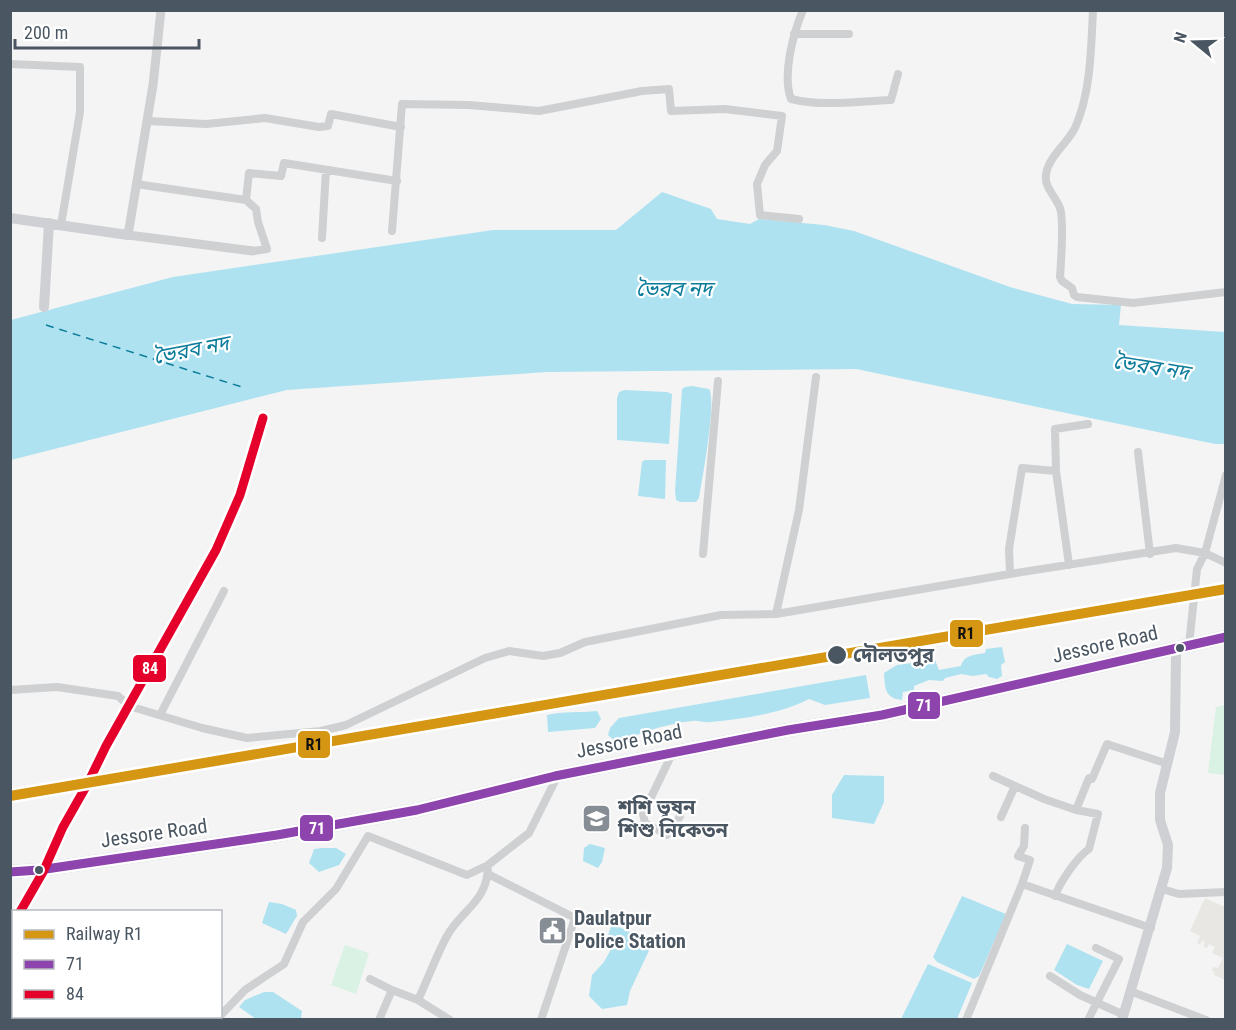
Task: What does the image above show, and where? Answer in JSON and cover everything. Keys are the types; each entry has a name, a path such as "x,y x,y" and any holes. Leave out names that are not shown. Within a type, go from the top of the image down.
{"highway":[{"name":"Jessore Road","path":"10,872 42,870 417,810 555,776 788,730 882,715 1226,637"},
{"name":"Jessore Road","path":"42,870 73,871 414,816 555,782 670,758 928,711 1226,642"}],"main road":[{"path":"10,218 128,235"},
{"path":"45,307 55,224"},
{"path":"42,870 106,746 216,550 240,495 263,418"},
{"path":"1123,1017 1167,868 1168,845 1160,820 1160,794 1175,732 1176,654"}],"street":[{"path":"136,184 246,200 256,209 267,249 252,251 128,235 136,184 148,121 161,10"},
{"path":"802,10 794,34 789,70 791,99 802,102 834,103 891,100 898,74"},
{"path":"1093,10 1087,83 1082,110 1074,130 1052,160 1046,175 1047,184 1061,210 1060,277 1072,288 1077,297 1118,303 1226,292"},
{"path":"794,34 849,34"},
{"path":"10,64 80,67 80,112 55,224"},
{"path":"392,231 402,104 469,105 539,111 642,91 669,89 671,111 725,109 782,116 777,151 765,165 757,184 760,215 799,219"},
{"path":"148,121 206,124 265,118 318,127 328,126 331,114 401,128"},
{"path":"246,200 249,173 281,176 284,163 397,181"},
{"path":"322,238 326,170"},
{"path":"776,614 799,510 816,377"},
{"path":"703,554 718,381"},
{"path":"1069,565 1056,471 1054,429 1088,424"},
{"path":"1138,452 1150,554"},
{"path":"1011,574 1009,549 1022,468 1056,471"},
{"path":"1189,645 1197,569 1205,553 1226,475"},
{"path":"10,690 57,687 118,696 129,706 202,728 248,738 321,731 346,725 485,658 509,651 543,656 560,653 585,642 721,615 776,614 1176,548 1205,553 1226,563"},
{"path":"160,715 224,591"},
{"path":"1076,810 1089,778 1092,779 1107,744 1168,764"},
{"path":"670,758 643,814 645,823 667,835 672,831 680,816"},
{"path":"993,776 1044,799 1076,810 1098,814 1089,849 1083,853 1059,885 1055,896"},
{"path":"222,1014 245,990 284,964 303,922 336,889 368,836 467,875 488,869 529,833 555,782"},
{"path":"1001,817 1015,786"},
{"path":"966,1020 1030,860 1018,856 1024,846 1025,828"},
{"path":"418,1000 448,934 479,899 488,869"},
{"path":"488,869 575,918 541,1020"},
{"path":"21,910 42,870"},
{"path":"1022,884 1151,928"},
{"path":"1162,889 1179,894 1226,892"},
{"path":"1088,1020 1119,959 1096,948"},
{"path":"1050,976 1080,995 1123,1017"},
{"path":"370,979 418,1000 450,1020"},
{"path":"379,1020 392,990"},
{"path":"1130,991 1206,1020"}],"shaded area":[{"path":"1205,898 1225,907 1225,980 1214,975 1215,972 1212,971 1213,967 1218,968 1223,958 1212,953 1215,947 1209,944 1207,948 1203,946 1205,942 1202,940 1200,945 1197,943 1200,936 1190,931"}],"green space":[{"path":"1225,705 1225,775 1208,773 1216,707"},
{"path":"345,945 369,953 356,994 331,985"}],"water":[{"name":"ভৈরব নদ","path":"662,192 711,209 717,219 750,224 759,219 824,225 854,231 1010,287 1072,304 1121,305 1119,325 1225,332 1225,444 1215,444 856,369 547,372 287,390 11,460 11,320 173,277 493,230 616,230"},
{"path":"692,386 709,389 710,424 699,498 696,502 680,502 676,500 675,491 682,389"},
{"path":"624,390 672,394 669,444 617,440 617,398 619,392"},
{"path":"666,460 665,499 638,496 642,462"},
{"path":"1002,647 1005,662 1001,665 1002,676 997,679 986,674 973,676 961,674 945,678 943,681 929,680 914,686 914,690 903,692 902,700 892,697 887,692 884,673 897,665 935,660 939,670 961,666 962,662 970,656 985,653 986,649"},
{"path":"866,675 870,698 825,705 809,699 761,715 710,722 682,722 620,741 615,741 608,735 610,728 619,718"},
{"path":"597,711 601,719 595,728 548,732 547,715"},
{"path":"844,775 884,776 884,802 874,824 832,818 832,795"},
{"path":"590,844 605,848 598,868 583,861 584,848"},
{"path":"336,848 346,854 339,865 319,872 309,863 314,849"},
{"path":"962,896 1006,914 979,976 974,979 937,962 933,957"},
{"path":"269,902 296,910 297,916 286,934 262,923"},
{"path":"612,924 653,942 630,991 627,1005 602,1009 589,996 592,975 610,951 608,935"},
{"path":"1067,944 1103,961 1089,989 1077,985 1054,970"},
{"path":"928,964 972,983 957,1019 901,1019"},
{"path":"264,992 273,992 302,1011 301,1019 256,1019 239,1007 245,1000"}],"ferry route":[{"path":"46,325 245,388"}],"rail line":[{"name":"R1","path":"10,796 1226,589"}],"transit line":[{"name":"84","path":"21,910 43,872 63,827 106,746 216,550 240,495 263,418"},
{"name":"71","path":"10,872 39,870 277,835 417,810 555,776 788,730 882,715 1226,637"}],"place":[{"name":"দৌলতপুর","path":"837,655"},
{"name":"শশি ভূষন শিশু নিকেতন","path":"597,818"},
{"name":"Daulatpur Police Station","path":"553,930"}]}
